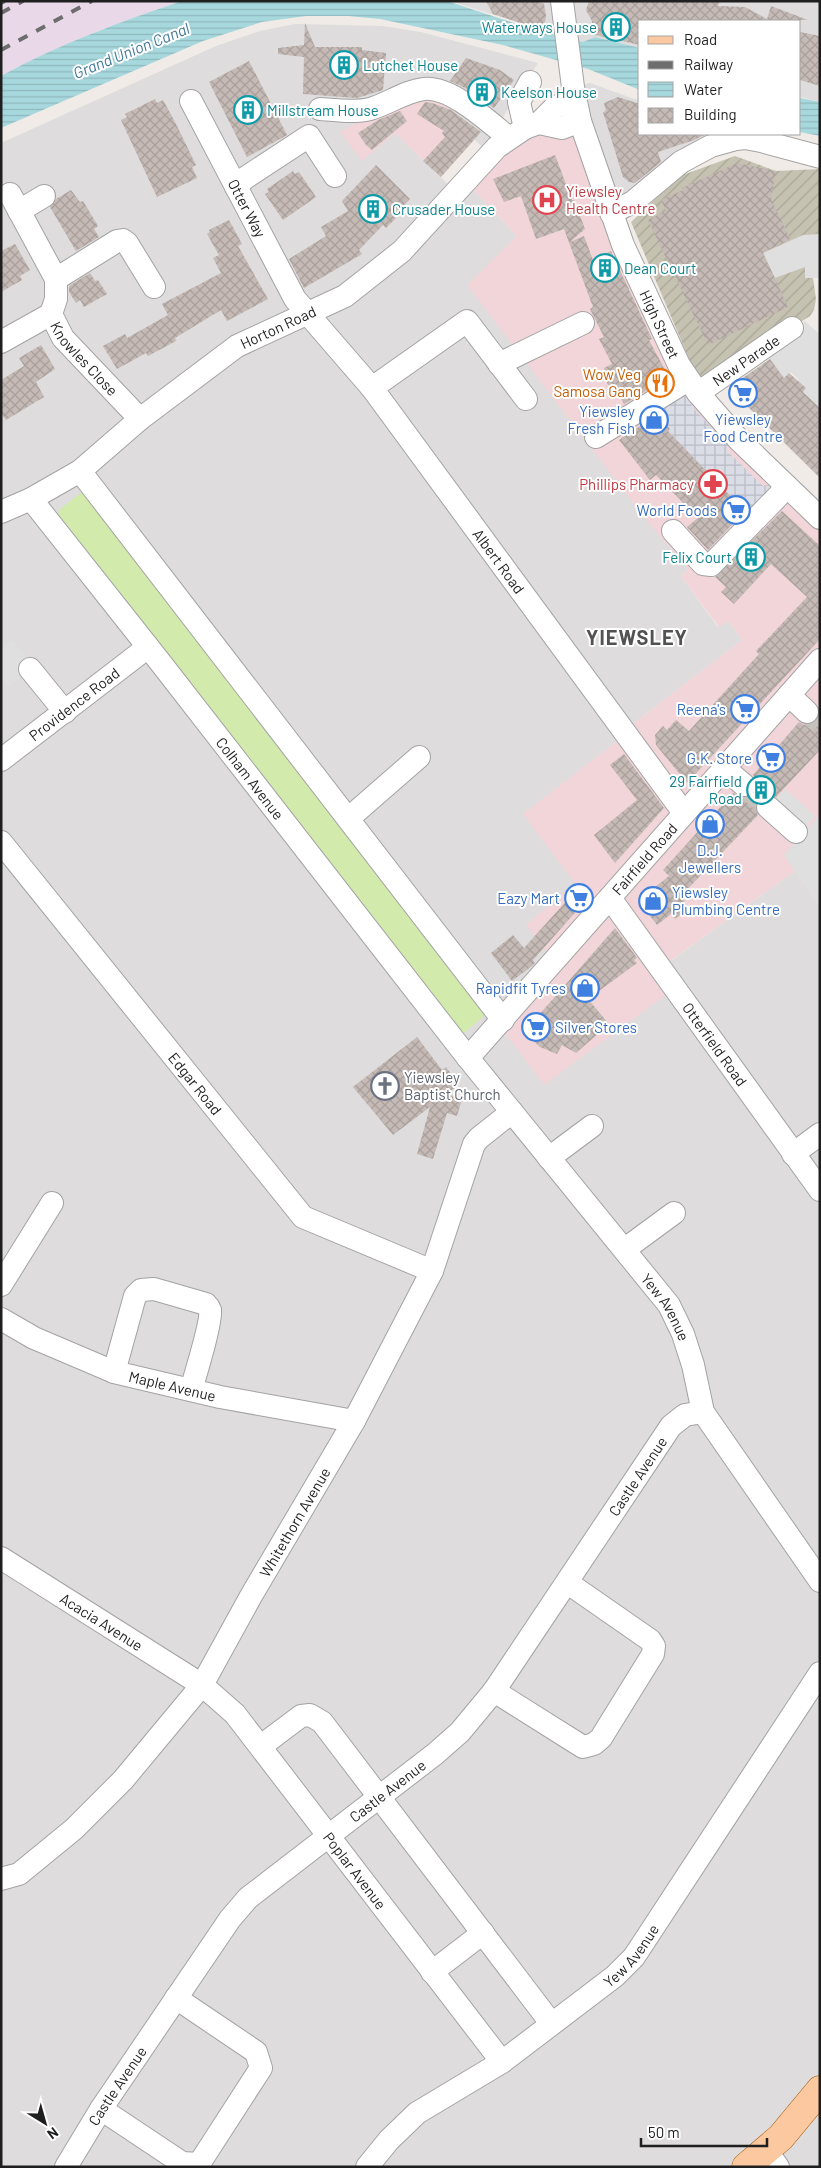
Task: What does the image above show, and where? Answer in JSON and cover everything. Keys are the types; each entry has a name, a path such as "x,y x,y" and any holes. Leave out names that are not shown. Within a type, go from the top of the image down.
{"main road":[{"path":"763,2161 820,2090"}],"street":[{"name":"High Street","path":"563,11 576,103 622,245 693,387 739,440 820,518"},
{"path":"524,130 519,102 530,82"},
{"path":"320,109 344,111 368,109 401,96 428,89 446,93 464,102 485,119 524,130 562,128 576,103"},
{"name":"Otter Way","path":"191,102 264,236 267,247 295,299 307,314"},
{"name":"Horton Road","path":"1,512 31,499 80,471 140,419 237,346 345,296 390,262 497,147 524,130"},
{"path":"236,187 245,178 309,136 335,176"},
{"path":"611,213 632,202 681,162 711,146 736,139 745,138 761,141 820,157"},
{"path":"44,196 15,202 56,279 56,299 51,314"},
{"path":"56,279 123,240 128,243 154,287"},
{"name":"Knowles Close","path":"1,342 51,314 63,338 140,419"},
{"name":"Albert Road","path":"307,314 372,388 684,813"},
{"path":"372,388 467,322 526,399"},
{"path":"499,364 583,323"},
{"name":"New Parade","path":"596,437 693,387 792,328"},
{"path":"80,471 216,650 349,818 503,1020"},
{"path":"673,531 700,562 706,566 711,565 787,487"},
{"name":"Colham Avenue","path":"31,499 468,1058"},
{"name":"Providence Road","path":"1,760 148,647"},
{"name":"Fairfield Road","path":"468,1058 820,660"},
{"path":"30,669 65,712"},
{"path":"789,695 807,712"},
{"path":"349,818 419,757"},
{"path":"724,768 744,785"},
{"path":"768,806 796,832"},
{"name":"Edgar Road","path":"1,842 303,1216 432,1271"},
{"name":"Otterfield Road","path":"610,898 820,1190"},
{"name":"Yew Avenue","path":"468,1058 669,1305 683,1334 693,1366 703,1412 820,1581"},
{"name":"Whitethorn Avenue","path":"1,1879 19,1874 74,1829 123,1780 202,1685 251,1596 354,1421 432,1271 474,1144 512,1112"},
{"path":"549,1158 592,1126"},
{"path":"793,1154 820,1134"},
{"path":"1,1285 52,1203"},
{"path":"624,1249 674,1213"},
{"path":"114,1372 135,1296 142,1290 154,1289 206,1304 209,1308 207,1329 191,1390"},
{"name":"Maple Avenue","path":"1,1319 34,1338 114,1372 191,1390 354,1421"},
{"name":"Castle Avenue","path":"66,2167 101,2109 230,1919 248,1898 380,1797 460,1732 494,1692 672,1426 685,1415 703,1412"},
{"name":"Acacia Avenue","path":"1,1558 202,1685"},
{"path":"494,1692 583,1747 594,1744 601,1738 654,1654 654,1646 650,1640 568,1583"},
{"name":"Yew Avenue","path":"368,2167 389,2140 417,2112 502,2062 616,1976 634,1957 820,1673"},
{"name":"Poplar Avenue","path":"202,1685 235,1714 261,1746 328,1837 502,2062"},
{"path":"261,1746 301,1716 310,1715 322,1722 552,2023"},
{"path":"432,1972 483,1932"},
{"path":"101,2109 182,2163 199,2164 261,2068 256,2052 176,1998"}],"shaded area":[{"path":"1,1 182,1 103,29 56,49 1,76"},
{"path":"450,1 820,1 820,102 801,97 801,20 638,20 638,48 595,37 583,42"},
{"path":"295,24 383,26 421,32 538,63 503,117 513,134 489,153 450,117 463,103 395,133 454,190 464,180 517,236 468,285 660,536 688,569 681,576 718,627 728,621 742,640 639,719 617,741 524,814 576,883 526,925 665,965 795,871 820,908 820,2085 742,2167 1,2167 1,143 216,46 260,31"},
{"path":"590,83 638,100 638,135 738,135 615,209 577,86"},
{"path":"423,88 464,103 450,117 474,140 441,177 395,133 362,161 340,132"},
{"path":"575,127 677,367 820,510 820,908 795,871 666,964 679,985 544,1085 501,1027 555,963 526,925 575,883 523,814 617,741 639,719 742,640 728,621 719,627 681,576 688,569 646,520 467,285 517,236 464,180 503,141"},
{"path":"735,156 776,171 820,169 820,278 813,278 816,299 814,310 810,316 700,385 631,222 680,176"},
{"path":"820,234 820,278 805,278 805,267 775,278 763,253 803,235"},
{"path":"805,321 820,335 820,408 803,392 806,388 796,383 799,380 791,372 784,378 766,354"},
{"path":"683,392 695,410 728,445 727,451 763,486 773,484 777,489 750,517 668,431 669,429 654,407"},
{"path":"12,640 33,666 8,687 1,679 1,648"},
{"path":"785,789 815,816 791,844 761,816"},
{"path":"820,815 820,907 784,855"},
{"path":"820,2090 820,2167 748,2167"}],"green space":[{"path":"82,492 485,1015 464,1033 462,1034 58,514 59,510"}],"water":[{"name":"Grand Union Canal","path":"182,1 447,1 535,30 583,42 595,37 638,48 638,89 588,69 503,45 380,19 348,16 306,16 262,22 203,41 1,128 1,76 90,34"},
{"path":"801,98 820,102 820,136 801,132"}],"building":[{"path":"486,1 536,1 544,4 545,22 536,28 493,14"},
{"name":"Waterways House","path":"589,1 720,1 718,6 745,7 767,19 771,6 808,20 638,20 638,45 591,34 592,21 586,10"},
{"name":"Lutchet House","path":"305,23 315,47 362,47 362,50 386,53 383,90 357,98 303,94 304,57 278,54 278,48 304,45"},
{"path":"801,32 820,36 820,86 801,80"},
{"name":"Keelson House","path":"466,58 500,70 514,80 494,108 465,88 450,81"},
{"name":"Millstream House","path":"249,61 287,135 247,157 209,82"},
{"path":"618,97 638,103 638,135 704,135 658,152 661,162 635,183 629,182 623,177 603,112 606,111 604,103"},
{"path":"155,99 157,103 163,100 174,120 196,165 192,167 197,178 157,197 121,120 127,117 125,114"},
{"path":"425,102 451,110 481,132 441,177 423,161 445,137 442,133 444,131 417,114"},
{"path":"400,111 407,121 372,150 366,145 358,133 378,120"},
{"path":"555,155 585,229 570,242 584,236 593,260 611,251 652,339 649,340 670,376 624,404 615,387 610,389 604,376 607,374 604,368 612,364 599,339 604,337 590,309 593,307 564,229 536,239 521,196 504,202 493,179"},
{"path":"737,163 776,171 771,199 790,239 763,253 788,307 708,345 648,220 666,211 661,200 683,190 682,188"},
{"path":"376,165 410,199 393,216 396,218 386,228 383,225 359,250 362,254 304,288 289,259 326,236 321,227 348,211 342,201"},
{"path":"293,171 295,174 299,172 316,197 283,220 265,194 269,192 267,189"},
{"path":"71,190 80,202 83,201 98,226 94,229 99,237 76,251 50,207 56,199"},
{"path":"229,220 242,244 238,246 268,299 227,321 221,310 175,338 176,341 148,356 146,353 117,369 103,346 125,334 127,338 168,315 162,304 221,273 213,258 219,255 207,234 210,232 209,230"},
{"path":"15,244 30,270 20,276 22,280 1,292 1,251"},
{"path":"90,273 95,281 98,280 107,294 84,307 80,300 76,303 69,292 69,286"},
{"path":"41,345 55,369 36,382 44,397 6,420 1,413 1,380 24,366 19,358"},
{"path":"770,359 784,378 789,373 806,388 803,392 820,408 820,478 743,402 731,386"},
{"path":"658,414 670,429 668,431 745,511 708,550 687,527 698,518 656,475 650,480 619,440"},
{"path":"782,511 820,546 820,639 687,783 656,745 655,735 663,726 667,730 676,720 689,731 759,654 756,651 807,597 771,564 734,604 721,592 726,587 715,577"},
{"path":"820,715 820,750 776,797 764,794 758,799 755,805 758,815 681,896 685,901 682,903 687,910 675,919 671,914 657,925 642,906 644,904 640,899 669,876 663,870 733,793 742,798 754,794 757,787 753,775 799,722 804,725 811,724 817,721"},
{"path":"624,754 664,808 615,863 594,835 637,800 610,765"},
{"path":"579,887 588,898 533,960 535,963 512,981 491,953 513,935 524,948"},
{"path":"615,928 637,958 634,960 637,963 588,999 609,1024 576,1053 562,1045 557,1054 540,1047 524,1032"},
{"name":"Yiewsley Baptist Church","path":"417,1037 442,1070 446,1067 459,1085 447,1094 462,1099 457,1116 447,1113 433,1159 417,1154 430,1107 393,1135 353,1087"}],"tunnel":[{"path":"807,712 820,723"},
{"path":"744,785 768,807"}],"railway":[{"path":"1,3 5,1"},
{"path":"1,13 23,1"},
{"path":"1,50 92,1"}],"place":[{"name":"Waterways House","path":"616,27"},
{"name":"Lutchet House","path":"344,65"},
{"name":"Keelson House","path":"482,92"},
{"name":"Millstream House","path":"248,110"},
{"name":"Yiewsley Health Centre","path":"547,200"},
{"name":"Crusader House","path":"373,209"},
{"name":"Dean Court","path":"605,268"},
{"name":"Wow Veg Samosa Gang","path":"660,383"},
{"name":"Yiewsley Food Centre","path":"743,393"},
{"name":"Yiewsley Fresh Fish","path":"654,420"},
{"name":"Phillips Pharmacy","path":"713,484"},
{"name":"World Foods","path":"736,510"},
{"name":"Felix Court","path":"751,557"},
{"name":"Reena's","path":"745,709"},
{"name":"G.K. Store","path":"771,758"},
{"name":"29 Fairfield Road","path":"761,790"},
{"name":"D.J. Jewellers","path":"710,824"},
{"name":"Eazy Mart","path":"579,898"},
{"name":"Yiewsley Plumbing Centre","path":"653,901"},
{"name":"Rapidfit Tyres","path":"585,988"},
{"name":"Silver Stores","path":"536,1027"},
{"name":"Yiewsley Baptist Church","path":"385,1086"}],"district":[{"name":"YIEWSLEY","path":"637,637"}]}
